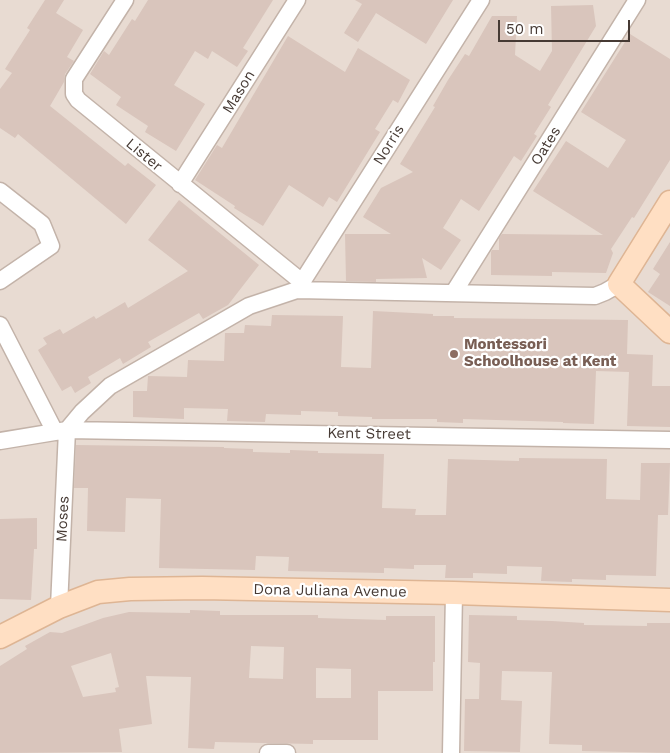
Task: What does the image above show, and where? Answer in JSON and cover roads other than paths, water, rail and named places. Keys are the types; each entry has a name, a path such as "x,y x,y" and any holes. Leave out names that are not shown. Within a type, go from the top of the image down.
{"street":[{"name":"Lister","path":"125,0 74,79 74,94 78,100 299,286"},
{"name":"Mason","path":"180,184 297,0"},
{"name":"Norris","path":"299,286 481,0"},
{"name":"Oates","path":"454,292 637,0"},
{"path":"0,191 42,224 51,246 0,281"},
{"path":"0,325 61,431 110,386 249,306 299,286 595,296 619,284 670,202"},
{"path":"619,284 670,332"},
{"name":"Kent Street","path":"0,442 61,431 670,440"},
{"name":"Moses","path":"59,607 61,431"},
{"name":"Dona Juliana Avenue","path":"0,637 59,607 98,592 130,589 202,588 454,593 670,600"},
{"path":"451,753 454,593"},
{"path":"268,753 286,753"}],"place":[{"name":"Montessori Schoolhouse at Kent","path":"454,354"}]}
